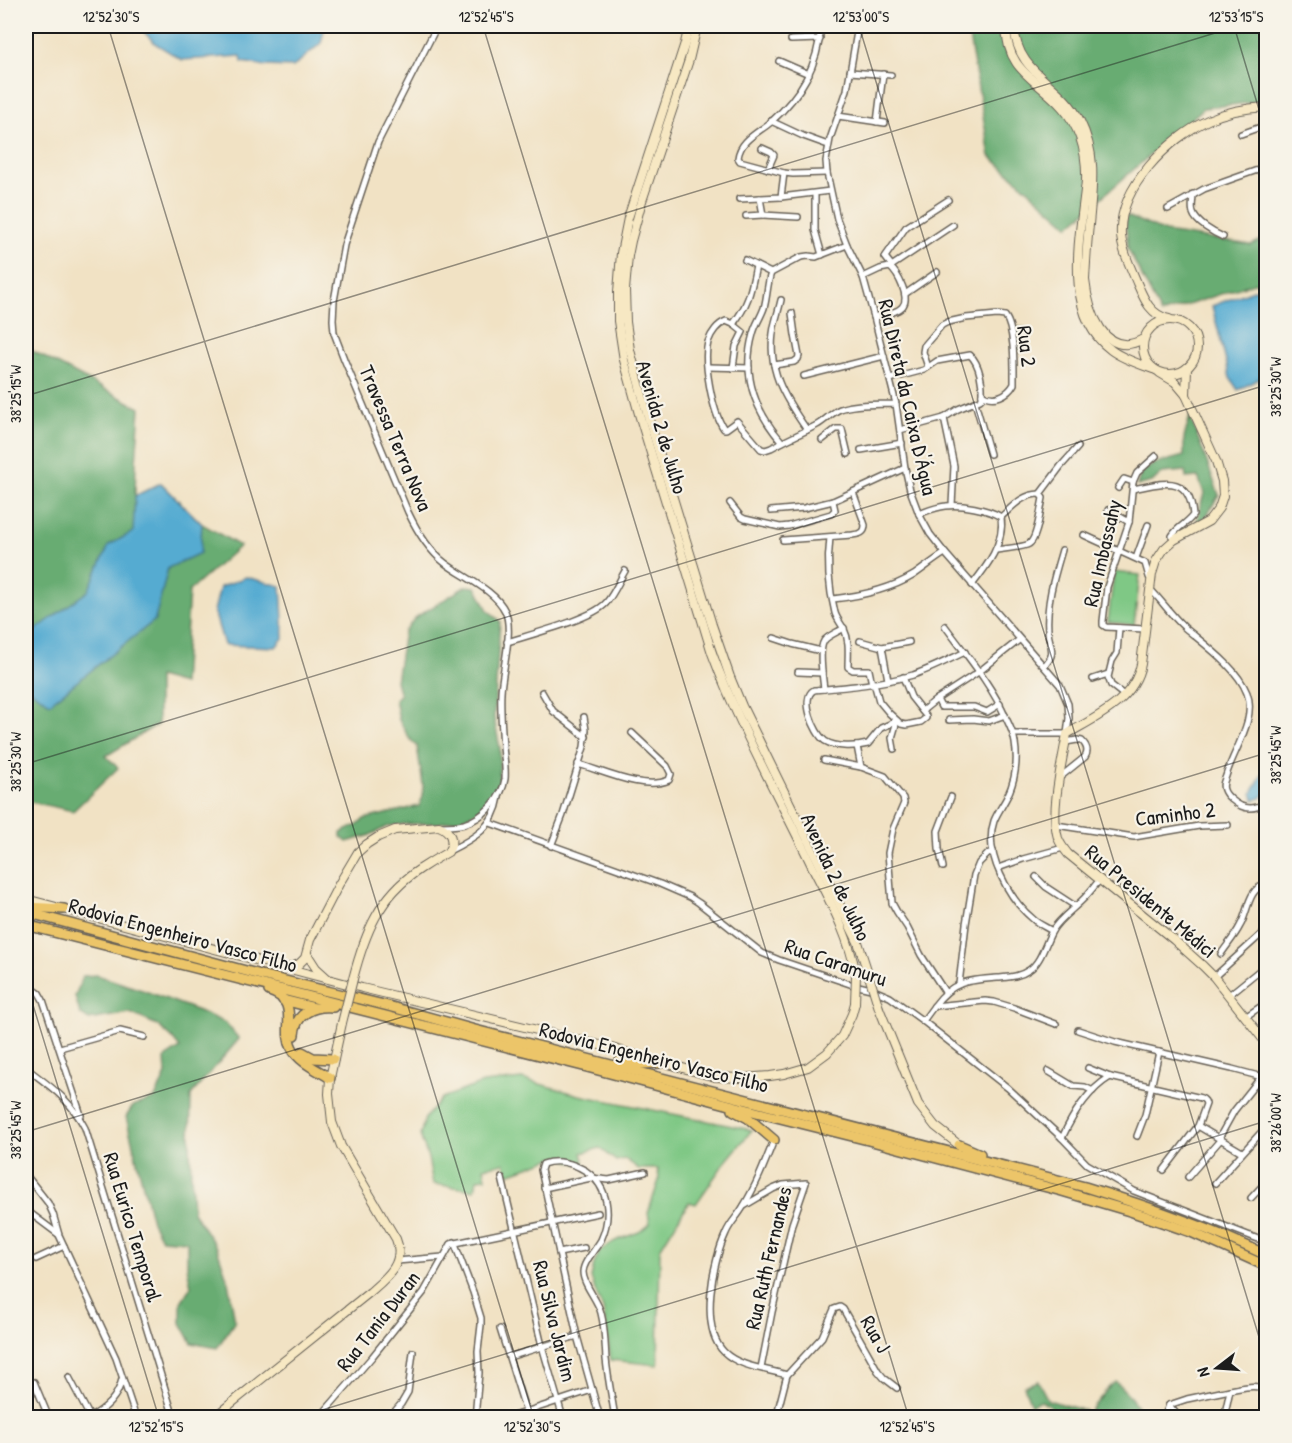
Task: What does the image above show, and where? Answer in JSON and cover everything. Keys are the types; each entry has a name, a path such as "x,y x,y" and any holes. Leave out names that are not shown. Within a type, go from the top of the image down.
{"highway":[{"path":"26,907 64,909"},
{"name":"Rodovia Engenheiro Vasco Filho","path":"26,912 261,975 1084,1187 1168,1214 1217,1233 1266,1256"},
{"name":"Rodovia Engenheiro Vasco Filho","path":"26,924 956,1162 1100,1202 1191,1233 1266,1266"},
{"path":"233,977 241,982 276,993 283,1000 289,1012 290,1047 303,1060 330,1078"},
{"path":"283,1000 315,1008 331,1006 364,1015 374,1013"},
{"path":"315,1008 300,1017 297,1022 294,1032 295,1042 308,1057 333,1059"},
{"path":"588,1058 635,1063 660,1062"},
{"path":"712,1100 748,1118 774,1140"},
{"path":"959,1145 976,1153 1072,1179 1084,1187"}],"main road":[{"name":"Avenida 2 de Julho","path":"26,899 175,940 604,1046 715,1077 758,1077 798,1071 817,1062 835,1045 848,1025 855,1003 856,975 852,955 839,922 745,733 720,676 639,414 621,348 618,292 621,253 628,218 689,26"},
{"name":"Avenida 2 de Julho","path":"697,26 689,60 631,241 625,290 630,350 678,515 730,677 851,926 879,1008 918,1104 935,1126 959,1145"},
{"path":"1006,26 1008,45 1015,61 1031,80 1064,109 1076,127 1081,140 1086,168 1078,280 1082,306 1089,325 1095,335 1112,351 1157,371 1174,374 1187,368 1196,356 1197,341 1184,323 1157,315 1147,302 1130,264 1121,239 1123,213 1134,186 1166,150 1192,129 1209,119 1224,114 1266,106"},
{"path":"1014,26 1018,48 1024,60 1071,106 1089,144 1093,159 1093,177 1085,280 1096,320 1104,334 1115,343 1131,345 1143,339"},
{"path":"1066,738 1109,709 1125,696 1134,684 1141,664 1150,586 1156,561 1174,540 1209,521 1219,508 1223,496 1222,481 1216,461 1185,394 1175,382 1147,363 1144,356 1143,339 1150,319 1147,302"},
{"path":"1147,331 1160,321 1169,319"},
{"path":"1185,394 1187,368"},
{"name":"Rua Presidente Médici","path":"1066,738 1059,777 1056,825 1058,838 1063,848 1073,860 1174,940 1214,977 1265,1039"},
{"path":"213,1418 370,1292 388,1275 397,1261 399,1249 396,1239 340,1146 330,1108 330,1078 353,979 367,932 382,906 399,886 420,868 448,852 452,843 450,835 444,828 439,826 395,830 378,837 362,848 339,884 310,940 307,954 299,964 288,969"},
{"path":"307,954 316,968 328,979"}],"street":[{"name":"Travessa Terra Nova","path":"437,26 388,118 378,142 341,255 333,320 334,333 415,527 428,546 444,562 489,593 501,604 505,612 508,623 501,702 505,777 490,823"},
{"path":"821,26 820,39 809,75 793,98 771,122 745,142 738,160 784,173 827,173"},
{"name":"Rua Direta da Caixa D'Água","path":"858,26 847,90 828,145 827,173 837,219 863,277 874,317 896,404 910,490 930,534 1060,685 1065,696 1069,718 1066,738"},
{"path":"791,40 820,39"},
{"path":"778,61 809,75"},
{"path":"850,72 891,75"},
{"path":"877,122 883,74"},
{"path":"838,116 885,123"},
{"path":"771,122 828,145"},
{"path":"1241,134 1266,125"},
{"path":"762,148 774,155 768,169"},
{"path":"1168,209 1208,187 1266,167"},
{"path":"782,197 784,173"},
{"path":"739,199 830,191"},
{"path":"815,194 815,230 822,255"},
{"path":"1194,194 1192,212 1196,219 1213,233 1223,237"},
{"path":"760,198 763,214"},
{"path":"874,317 894,312 903,307 905,300 905,294 896,273 885,257 906,227 948,200"},
{"path":"746,216 763,214 798,217"},
{"path":"863,277 880,269 891,267 953,225"},
{"path":"782,442 759,411 754,398 749,368 752,335 765,307 768,282 771,273 801,257 822,255 847,245"},
{"path":"745,260 771,273"},
{"path":"733,324 749,298 756,266"},
{"path":"905,294 938,272"},
{"path":"781,300 773,335 774,365 785,398 807,430"},
{"path":"774,365 794,362 798,359 792,313"},
{"name":"Rua 2","path":"928,367 923,352 924,346 948,322 966,318 1005,316 1011,332 1014,384 1002,396 988,398 982,394"},
{"path":"733,368 736,346 743,332 729,321 723,322 716,328 707,347 711,395 719,423 724,429 737,421 759,447 765,450 807,430 837,411 850,407 896,404"},
{"path":"804,376 884,356"},
{"path":"890,379 924,370 937,361 957,356 972,356 982,385 980,400 944,418 900,430"},
{"path":"708,367 749,368"},
{"path":"975,402 990,454"},
{"path":"829,416 836,429"},
{"path":"944,418 954,466 952,505"},
{"path":"822,440 836,429 842,429 848,454"},
{"path":"861,450 902,444"},
{"path":"1001,517 1021,500 1040,494 1078,447"},
{"name":"Rua Imbassahy","path":"1145,629 1106,627 1103,623 1107,587 1129,522 1133,482 1137,474 1156,456"},
{"path":"771,511 804,508 833,501 905,468"},
{"name":"Rua Imbassahy","path":"1118,488 1124,479 1133,482"},
{"path":"1133,489 1158,484 1179,485 1185,489 1193,515 1189,522 1173,533 1174,540"},
{"path":"783,540 830,537 864,531 865,525 853,492"},
{"path":"996,550 1031,543 1035,537 1042,503 1040,494"},
{"path":"730,503 741,517 749,521 786,527 831,514 835,510 833,501"},
{"path":"919,514 952,505 965,506 1001,517"},
{"path":"1108,510 1129,522"},
{"path":"972,585 996,550 1002,523 1001,517"},
{"path":"1136,558 1148,525"},
{"path":"1084,535 1146,564 1150,586 1177,620 1236,674 1242,683 1251,708 1223,785 1231,799 1242,806 1258,808 1266,802"},
{"path":"830,537 828,553 833,599 837,618 844,628 848,641 849,669 869,670 878,698 901,724 923,721 926,718 910,697 903,677"},
{"path":"1044,666 1050,660 1052,651 1048,633 1049,607 1051,589 1062,550"},
{"path":"833,599 863,594 898,583 945,553"},
{"path":"507,642 560,626 601,608 611,597 625,571"},
{"path":"945,626 980,671 1000,704 1013,734 1016,755 1013,782 994,819 992,829 993,851 998,868 1018,903 1033,919 1052,931"},
{"path":"824,689 821,651 824,641 844,628"},
{"path":"1119,628 1118,650 1112,661 1108,680 1125,696"},
{"path":"774,638 821,651"},
{"path":"922,711 980,671 1019,640"},
{"path":"860,641 882,647 909,642"},
{"path":"882,647 888,680"},
{"path":"896,720 881,728 868,744 836,745 821,736 811,718 808,696 812,691 903,677 926,670 964,652"},
{"path":"798,672 822,673"},
{"path":"1093,678 1108,675"},
{"path":"542,692 553,711 586,736"},
{"path":"937,699 941,707 974,707 987,712 1000,704"},
{"path":"949,720 993,721 1005,715"},
{"path":"551,846 584,747 586,736 584,717"},
{"path":"894,749 892,738 896,720"},
{"path":"578,764 645,783 662,783 669,780 671,774 667,766 632,734"},
{"path":"1013,734 1082,741 1087,754 1059,777"},
{"path":"857,746 861,767"},
{"path":"824,760 861,767 885,776 904,801 893,829 888,853 892,903 945,992"},
{"path":"439,826 465,824 478,817 493,804 500,792"},
{"path":"943,867 938,831 951,797"},
{"path":"448,852 476,836 490,823"},
{"name":"Rua Caramuru","path":"490,823 679,892 699,903 762,952 779,960 890,997 1008,1088 1087,1164 1134,1191 1266,1242"},
{"name":"Caminho 2","path":"1056,825 1134,837 1199,825 1228,825"},
{"path":"998,868 1063,848"},
{"path":"959,984 974,874 979,863 993,851"},
{"path":"1036,877 1046,887 1075,906"},
{"path":"923,1021 945,992 959,984 1014,977 1026,972 1037,963 1060,919 1087,896 1099,881"},
{"path":"1221,954 1242,924 1253,893 1258,887 1266,885"},
{"path":"1214,977 1266,930"},
{"path":"1228,995 1266,965"},
{"path":"26,984 39,993 44,1000 85,1128"},
{"path":"934,1006 994,1002 1056,1024"},
{"path":"1245,1017 1266,1003"},
{"path":"1078,1030 1115,1042 1264,1078 1234,1112 1220,1139 1188,1177"},
{"path":"60,1048 120,1031 144,1037"},
{"path":"1137,1136 1145,1115 1159,1052"},
{"name":"Rua Eurico Temporal","path":"26,1068 62,1096 74,1109 85,1128 174,1418"},
{"path":"1088,1068 1110,1077 1204,1100 1206,1104 1198,1126 1164,1170"},
{"path":"1048,1071 1073,1086 1085,1087 1093,1091"},
{"path":"1062,1138 1074,1113 1093,1091 1110,1077"},
{"path":"62,1096 72,1086"},
{"path":"1198,1126 1242,1152"},
{"path":"1215,1183 1265,1130"},
{"name":"Rua Ruth Fernandes","path":"774,1140 758,1180 729,1227 717,1258 711,1285 711,1314 718,1345 724,1352 745,1364 787,1375"},
{"path":"600,1418 577,1336 551,1223 541,1166 545,1163 557,1162 583,1169 596,1179 605,1195 607,1223 601,1240 585,1264 583,1273 601,1313 615,1418"},
{"path":"544,1188 591,1178 609,1180 645,1173"},
{"path":"26,1175 48,1203 53,1214 59,1235 116,1358 136,1418"},
{"name":"Rua Silva Jardim","path":"502,1178 542,1346 563,1418"},
{"path":"1251,1198 1266,1182"},
{"name":"Rua Ruth Fernandes","path":"743,1207 783,1185 806,1183 792,1224 761,1368"},
{"path":"26,1210 59,1235"},
{"path":"475,1418 481,1318 453,1242 598,1213"},
{"name":"Rua Tania Duran","path":"319,1418 406,1316 432,1280 453,1242"},
{"path":"36,1259 64,1246"},
{"path":"559,1253 584,1248"},
{"path":"397,1261 443,1257"},
{"name":"Rua J","path":"787,1375 822,1337 834,1309 840,1307 878,1371 897,1388"},
{"path":"500,1329 527,1414"},
{"path":"509,1357 577,1336"},
{"path":"390,1416 408,1392 413,1352"},
{"path":"776,1418 787,1375"},
{"path":"69,1377 89,1417 111,1402 120,1387 122,1377"},
{"path":"34,1382 49,1418"},
{"path":"1168,1405 1187,1399 1256,1386 1266,1390"},
{"path":"507,1418 527,1414 592,1390"},
{"path":"1224,1418 1230,1390"},
{"path":"1164,1418 1168,1405"},
{"path":"1168,1405 1180,1418"},
{"path":"390,1416 400,1418"}],"green space":[{"path":"967,26 1266,26 1266,101 1204,108 1069,226 990,156"},
{"path":"1125,215 1165,232 1251,245 1266,238 1266,279 1161,314 1128,249"},
{"path":"1014,328 1026,328 1026,350 1014,350"},
{"path":"26,349 140,408 135,496 161,483 202,524 240,546 189,591 183,684 158,677 158,724 106,756 118,768 73,811 26,801"},
{"path":"1190,416 1219,495 1203,522 1197,520 1204,493 1198,477 1186,478 1185,471 1162,473 1152,482 1137,486 1141,472 1154,464 1184,456 1184,438"},
{"path":"1114,572 1140,575 1134,625 1108,622"},
{"path":"466,586 476,587 488,610 500,621 494,718 500,748 499,783 493,795 481,809 462,819 389,826 368,836 347,842 341,837 341,833 358,825 364,819 419,806 423,785 417,746 409,738 399,720 395,699 400,695 396,681 404,631 416,617"},
{"path":"97,975 199,1011 226,1023 239,1039 191,1095 190,1149 193,1212 217,1248 228,1281 235,1321 217,1348 192,1343 181,1323 181,1302 191,1286 187,1267 187,1241 161,1239 152,1222 126,1117 133,1106 155,1098 166,1074 165,1058 180,1048 157,1025 130,1013 89,1020 80,1014 75,996 83,976"},
{"path":"522,1079 579,1095 752,1130 723,1165 696,1204 689,1202 660,1249 658,1365 611,1360 603,1309 591,1278 600,1251 615,1241 639,1232 650,1224 648,1213 659,1180 658,1169 639,1169 625,1159 616,1161 600,1148 582,1153 585,1166 553,1158 508,1174 504,1163 484,1167 486,1178 477,1179 475,1190 433,1184 428,1158 420,1135 425,1118 442,1098 483,1083"},
{"path":"1038,1381 1048,1400 1089,1412 1116,1382 1137,1406 1138,1417 1085,1417 1086,1414 1077,1410 1072,1417 1062,1417 1041,1400 1031,1405 1024,1386"}],"water":[{"path":"138,26 325,26 321,43 293,67 242,62 241,56 182,60 156,44"},
{"path":"1266,285 1266,375 1238,390 1230,378 1212,306"},
{"path":"161,483 202,524 200,553 168,568 155,620 50,703 26,687 26,629 34,631 88,591 109,545 133,532 135,496"},
{"path":"246,577 281,586 284,637 276,647 224,645 214,611 220,587"},
{"path":"1266,767 1266,793 1254,800 1252,793"}]}
